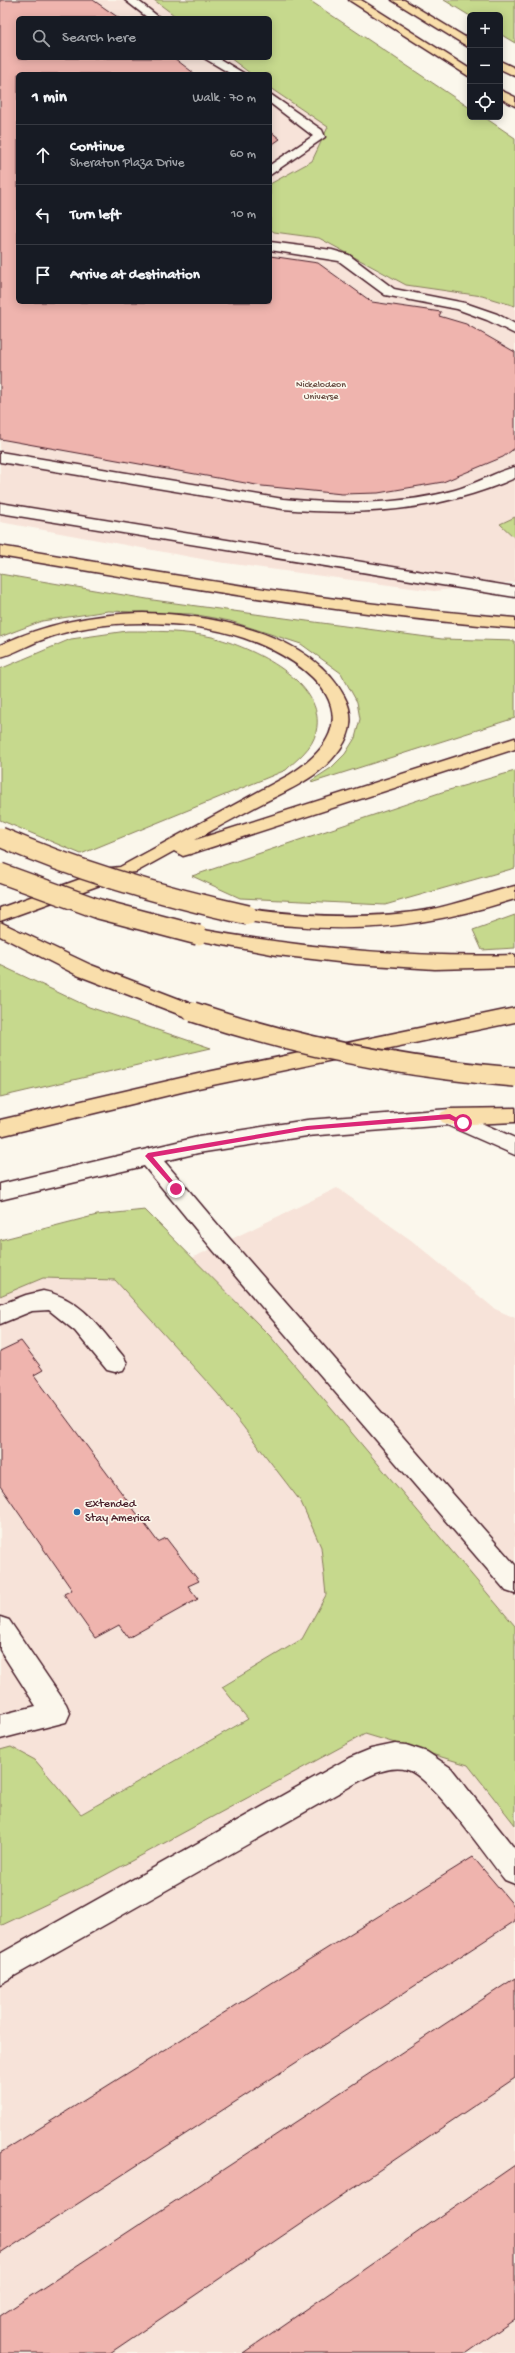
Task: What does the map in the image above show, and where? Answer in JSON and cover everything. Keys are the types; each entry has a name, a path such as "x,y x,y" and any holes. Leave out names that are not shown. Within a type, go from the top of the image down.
{"highway":[{"path":"354,0 467,72"},
{"path":"397,0 467,43"},
{"path":"503,66 515,73"},
{"path":"503,95 515,102"},
{"path":"0,550 334,605 416,616 515,623"},
{"path":"0,652 46,634 95,622 143,618 188,621 233,629 282,648 310,666 332,688 338,699 343,724 334,746 325,757 297,777 129,868"},
{"path":"0,915 129,868 515,743"},
{"path":"0,837 48,858 118,883 183,901 248,915 321,922 406,919 465,907 515,892"},
{"path":"0,873 92,908 198,935 295,952 374,960 515,962"},
{"path":"0,928 84,970 194,1012 253,1031 329,1051 430,1068 515,1077"},
{"path":"0,1128 198,1081 515,1015"},
{"path":"450,1116 515,1115"}],"street":[{"path":"130,0 152,16"},
{"path":"214,60 235,72"},
{"path":"272,99 318,133 319,137 272,170"},
{"path":"272,246 332,254 344,258 390,292 460,306 492,317 515,330"},
{"path":"0,456 283,504 327,508 376,508 439,499 486,486 515,472"},
{"path":"0,508 515,592"},
{"path":"0,1192 148,1156 307,1128 450,1116 515,1147"},
{"path":"148,1156 221,1244 515,1583"},
{"path":"0,1315 32,1302 45,1300 56,1303 72,1313 115,1364"},
{"path":"0,1628 56,1713 0,1727"},
{"path":"0,1970 353,1770 381,1757 399,1756 417,1759 432,1768 441,1777 515,1871"}],"shaded area":[{"path":"0,0 154,0 175,16 16,16 16,60 233,60 248,72 16,72 16,304 272,304 272,230 319,238 387,276 482,296 515,306 515,517 500,524 515,538 515,582 434,591 218,562 0,522"},
{"path":"272,89 329,127 312,161 272,183"},
{"path":"337,1188 411,1240 495,1309 515,1318 515,1626 270,1336 192,1258"},
{"path":"43,1278 115,1280 218,1394 301,1502 321,1547 326,1595 302,1639 222,1686 248,1718 80,1814 35,1760 0,1750 0,1296"},
{"path":"365,1734 468,1765 515,1825 515,2353 0,2353 0,1926 87,1885"}],"green space":[{"path":"154,0 309,0 467,106 467,120 488,120 515,138 515,306 482,296 406,285 319,238 272,230 272,183 312,161 328,127 272,89 272,72 248,72 233,60 272,60 272,16 175,16"},
{"path":"444,0 515,0 515,43 503,36 503,12 467,12 467,14"},
{"path":"515,517 515,538 500,524"},
{"path":"0,574 153,600 442,639 515,641 515,718 314,782 311,781 331,768 345,754 355,738 360,719 357,702 341,673 301,644 230,621 192,614 108,611 42,621 0,637"},
{"path":"127,631 180,632 212,637 246,649 265,658 299,683 310,697 317,714 316,732 312,743 286,770 81,854 0,820 0,669 71,639"},
{"path":"515,771 515,868 385,905 240,898 192,876 442,792"},
{"path":"515,915 515,948 482,950 473,930"},
{"path":"0,965 89,1007 211,1048 0,1097"},
{"path":"145,1210 270,1336 515,1626 515,1825 468,1765 365,1734 87,1885 0,1926 0,1750 11,1747 35,1760 81,1814 248,1719 222,1687 302,1639 326,1595 321,1547 301,1502 218,1394 115,1280 43,1278 0,1296 0,1240 97,1215"}],"building":[{"name":"Nickelodeon Universe","path":"0,0 93,0 116,16 16,16 16,60 177,60 192,72 16,72 16,304 272,304 272,256 318,263 372,302 441,312 439,316 466,324 515,352 515,448 503,457 443,482 378,493 342,494 262,486 0,439"},
{"path":"272,133 280,139 272,145"},
{"name":"Extended Stay America","path":"21,1341 43,1370 34,1375 158,1542 166,1538 199,1581 188,1586 198,1599 128,1638 119,1625 95,1638 64,1594 72,1590 0,1486 0,1351"},
{"path":"473,1857 515,1907 515,1921 0,2254 0,2153"},
{"path":"515,1978 515,2078 110,2353 0,2353 0,2316"},
{"path":"515,2165 515,2319 467,2353 243,2353"}],"place":[{"name":"Extended Stay America","path":"77,1512"}],"route":[{"path":"176,1189 148,1156 198,1145 307,1128 450,1116 463,1123"}]}
